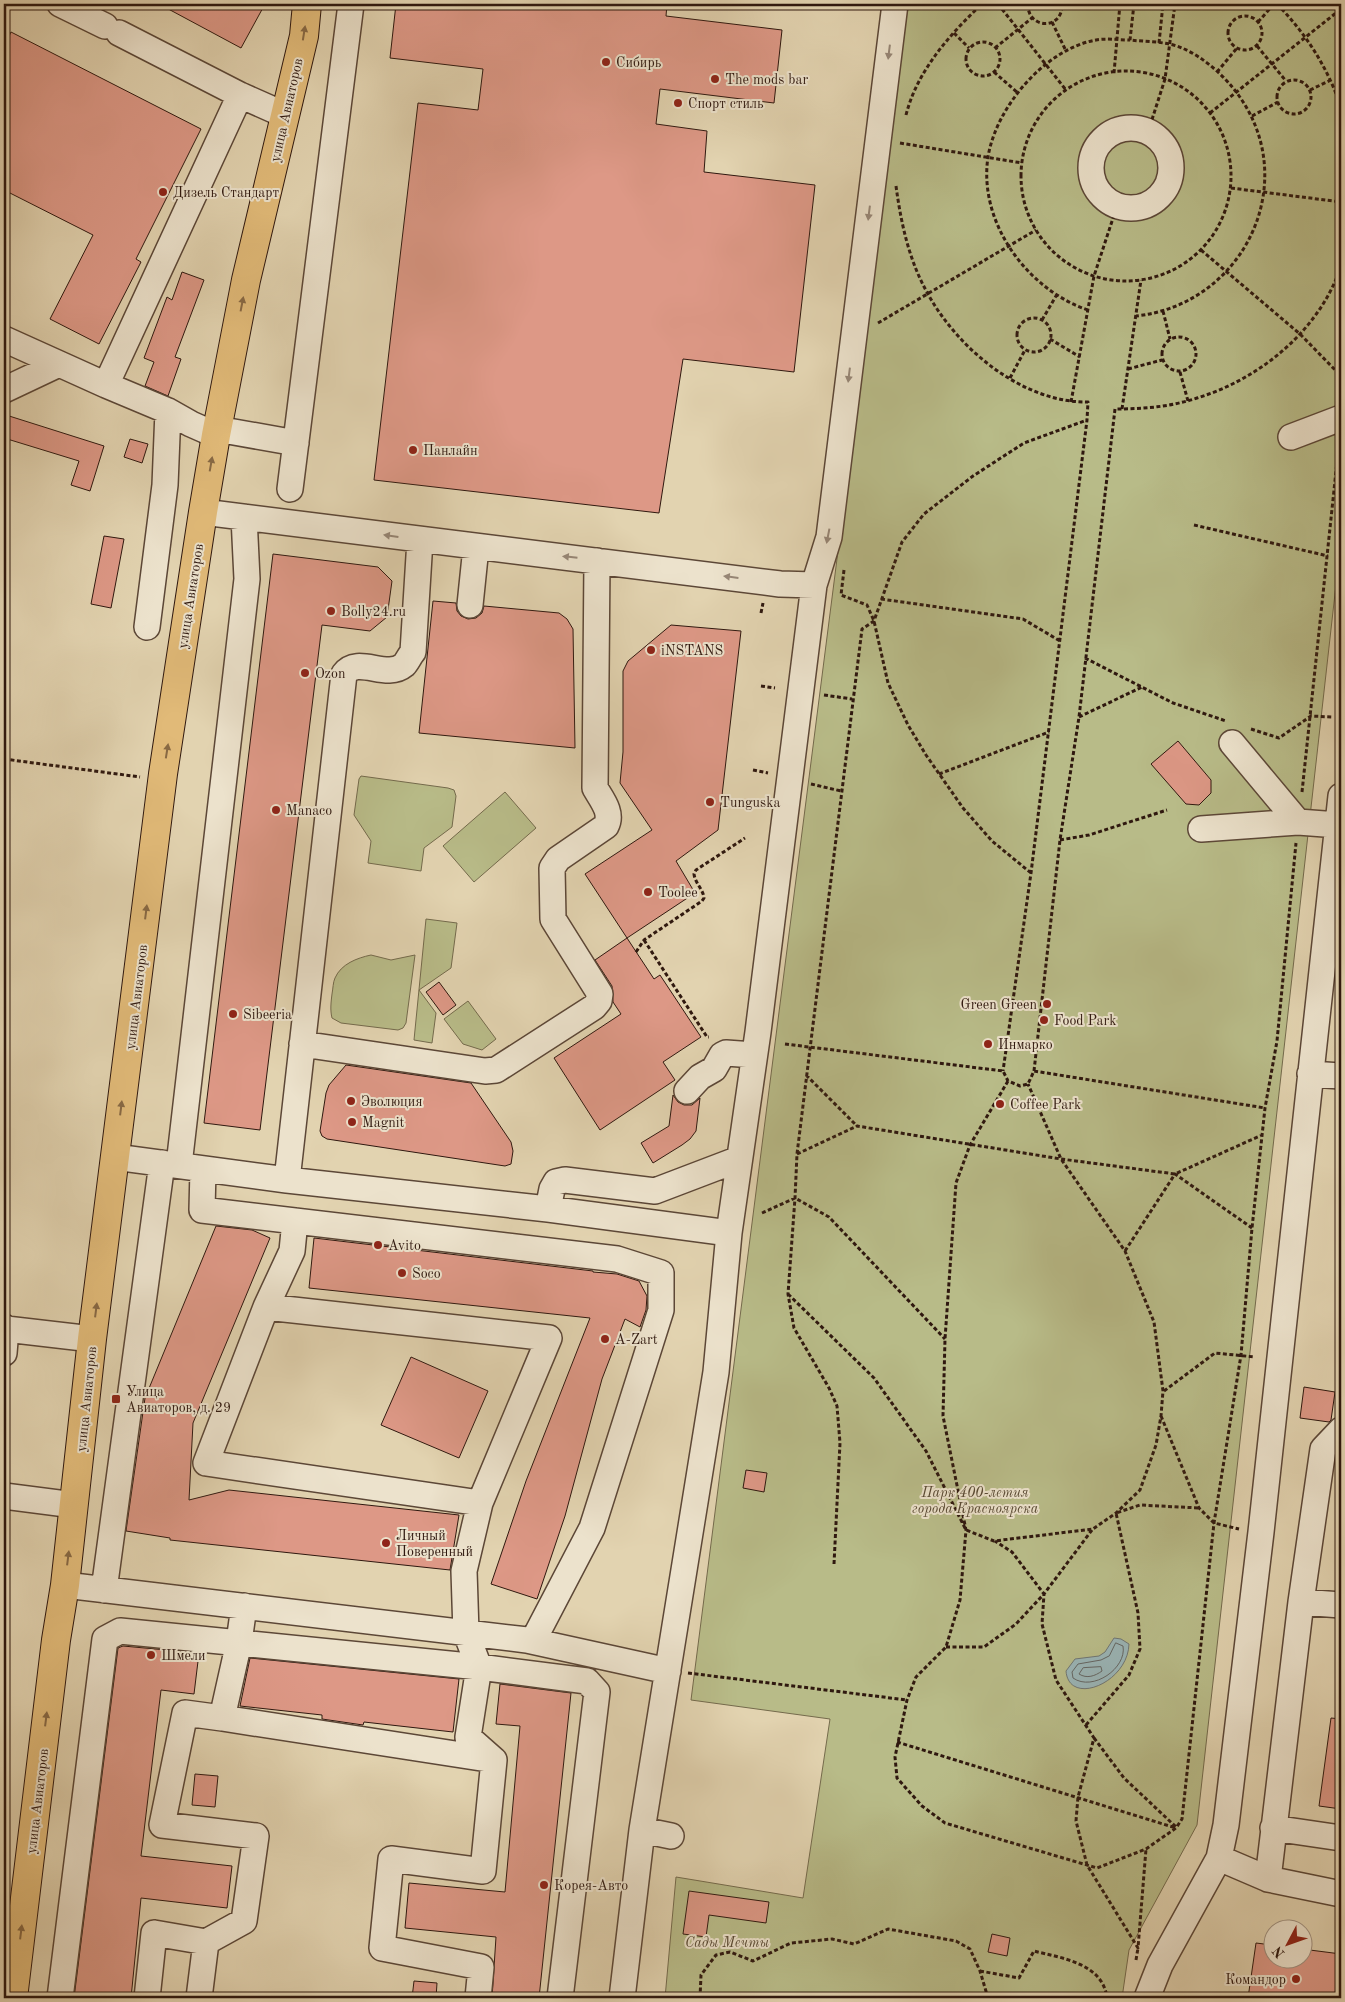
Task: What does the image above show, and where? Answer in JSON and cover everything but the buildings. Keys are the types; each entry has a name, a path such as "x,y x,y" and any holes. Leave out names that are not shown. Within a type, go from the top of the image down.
{"main road":[{"name":"улица Авиаторов","path":"13,1998 56,1640 65,1585 92,1339 163,781 203,512 217,432 246,280 304,36 307,4"}],"street":[{"path":"60,4 240,95 284,115"},
{"path":"290,489 351,4"},
{"path":"622,1998 642,1830 716,1372 729,1233 754,1055 814,585 828,537 895,4"},
{"path":"106,386 240,95"},
{"path":"1136,128 1148,132 1159,140 1167,150 1171,164 1170,177 1165,190 1156,200 1144,206 1130,208 1117,206 1097,190 1092,178 1091,165 1094,152 1101,142 1111,134 1123,129 1136,128"},
{"path":"4,339 106,386 168,411 191,424 217,432 296,443"},
{"path":"4,390 59,364"},
{"path":"146,627 166,485 168,411"},
{"path":"1291,437 1341,426"},
{"path":"203,512 780,584 814,585"},
{"path":"104,1590 182,1166 247,579 244,517"},
{"path":"287,1180 344,674 354,666 391,670 404,665 413,652 420,540"},
{"path":"470,605 476,547"},
{"path":"302,1044 485,1071 496,1070 594,1007 599,1001 600,994 553,919 552,868 558,859 606,826 609,820 609,812 595,788 597,560"},
{"path":"1237,731 1298,822"},
{"path":"1147,1998 1160,1965 1219,1858 1226,1825 1260,1541 1341,796"},
{"path":"1201,830 1298,822 1338,825"},
{"path":"687,1090 700,1077 714,1068 722,1055 726,1053 754,1055"},
{"path":"1310,1074 1341,1076"},
{"path":"115,1157 287,1180 548,1209 729,1233"},
{"path":"548,1209 552,1189 556,1182 565,1180 655,1191 739,1159"},
{"path":"182,1166 202,1210 617,1259 661,1273 662,1310 592,1528 533,1641"},
{"path":"294,1221 292,1251 266,1306 206,1463 480,1503"},
{"path":"266,1306 549,1338 480,1503 464,1572 466,1633 479,1666 468,1737 494,1760"},
{"path":"5,1336 92,1339"},
{"path":"1268,1879 1301,1602 1323,1449 1341,1430"},
{"path":"4,1496 74,1504"},
{"path":"65,1585 533,1641 668,1671"},
{"path":"1301,1602 1341,1605"},
{"path":"222,1718 239,1642 244,1606"},
{"path":"60,1998 105,1639 120,1631 479,1666 587,1680 597,1692 560,1998"},
{"path":"147,1998 154,1933 206,1942 244,1921 256,1836 162,1825 185,1713 494,1760"},
{"path":"478,1998 481,1967 382,1948 392,1859 483,1871 494,1760"},
{"path":"1273,1828 1341,1838"},
{"path":"642,1830 670,1836"},
{"path":"1219,1858 1268,1879 1341,1894"},
{"path":"199,1998 206,1942"}],"path":[{"path":"905,118 922,76 939,50 982,4"},
{"path":"998,4 1066,90"},
{"path":"1028,4 1032,18 1042,23 1052,22 1060,15 1062,4"},
{"path":"1114,73 1120,4"},
{"path":"1130,40 1134,4"},
{"path":"1159,43 1164,4"},
{"path":"1148,132 1165,79 1175,4"},
{"path":"1258,22 1276,4 1306,36 1322,60 1332,80 1341,107"},
{"path":"1210,113 1341,9"},
{"path":"1242,16 1254,18 1258,22 1261,26 1262,37 1257,46 1247,50 1236,48 1229,39 1228,33 1232,22 1242,16"},
{"path":"996,48 1032,18"},
{"path":"1052,22 1066,51"},
{"path":"954,33 969,48"},
{"path":"1088,310 1056,296 1028,271 1009,246 996,220 989,195 988,157 1001,122 1018,93 1034,75 1066,51 1095,40 1130,40 1169,44 1195,55 1217,72 1236,91 1252,116 1259,132 1266,168 1264,192 1255,228 1227,271 1204,292 1189,301 1163,311 1136,316"},
{"path":"980,42 992,44 1000,57 998,68 984,76 974,74 965,59 969,48 980,42"},
{"path":"1257,46 1286,81"},
{"path":"1217,72 1236,48"},
{"path":"1136,71 1165,79 1170,80 1200,100 1222,130 1232,164 1230,200 1216,233 1192,260 1160,277 1142,280 1124,282 1089,276 1060,259 1036,230 1024,203 1021,169 1028,137 1046,108 1071,86 1102,73 1136,71"},
{"path":"994,72 1018,93"},
{"path":"1298,79 1307,85 1310,90 1311,100 1306,110 1296,114 1286,112 1278,102 1278,91 1286,81 1298,79"},
{"path":"1310,90 1332,80"},
{"path":"1252,116 1278,102"},
{"path":"899,149 902,134"},
{"path":"900,143 1022,163"},
{"path":"897,178 904,232 914,264 928,294 944,319 958,336 985,360 1010,378 1041,394 1071,402 1088,402 1049,732 1003,1072 1008,1081 1020,1086 1028,1084"},
{"path":"1230,188 1341,202"},
{"path":"1071,402 1094,276 1117,206"},
{"path":"873,326 1036,230"},
{"path":"1201,250 1300,334 1341,376"},
{"path":"946,1648 984,1647 1016,1624 1044,1594 1093,1529 1116,1513 1140,1490 1156,1445 1161,1416 1163,1391 1154,1322 1125,1251 1061,1159 1028,1084 1034,1071 1060,840 1079,717 1114,409 1152,408 1188,401 1218,390 1254,372 1287,347 1300,334 1329,295 1341,266"},
{"path":"1122,409 1142,280"},
{"path":"1042,320 1056,296"},
{"path":"1163,311 1170,339"},
{"path":"1031,318 1042,320 1049,328 1050,339 1045,348 1040,351 1030,352 1025,350 1017,341 1017,329 1025,320 1031,318"},
{"path":"1182,337 1194,347 1196,353 1193,363 1186,370 1180,372 1170,370 1162,360 1162,348 1170,339 1182,337"},
{"path":"1050,339 1080,357"},
{"path":"1010,378 1025,350"},
{"path":"1128,368 1162,360"},
{"path":"1180,372 1188,401"},
{"path":"834,1564 840,1442 837,1406 829,1388 794,1328 788,1294 796,1198 797,1154 862,629 874,621 902,542 924,514 973,476 1024,443 1087,420"},
{"path":"1008,1081 970,1145 956,1183 945,1339 943,1416 966,1530 960,1600 946,1648 916,1677 907,1700 895,1757 898,1778 922,1806 945,1823 1097,1868 1146,1849 1176,1828 1182,1819 1214,1523 1241,1355 1265,1108 1277,1041 1298,822 1341,426"},
{"path":"1194,525 1328,556"},
{"path":"841,595 867,605 874,621 888,683 908,725 939,774 963,808 992,841 1031,873"},
{"path":"881,599 1023,619 1060,641"},
{"path":"1085,658 1174,703 1237,731 1279,738 1311,716 1332,718"},
{"path":"761,686 776,688"},
{"path":"1079,717 1142,686"},
{"path":"824,695 852,699"},
{"path":"939,774 1049,732"},
{"path":"4,759 163,781"},
{"path":"753,770 769,773"},
{"path":"811,784 842,791"},
{"path":"1060,840 1089,835 1167,810"},
{"path":"636,952 644,940 702,901 704,898 703,893 694,878 696,870 744,838"},
{"path":"644,940 707,1037 713,1037"},
{"path":"785,1044 1003,1072"},
{"path":"1034,1071 1265,1108"},
{"path":"806,1074 856,1126"},
{"path":"797,1154 856,1126 1061,1159 1175,1174 1252,1228"},
{"path":"1125,1251 1175,1174 1262,1135"},
{"path":"796,1198 829,1217 945,1339"},
{"path":"762,1213 796,1198"},
{"path":"788,1294 874,1378 926,1451 966,1530 994,1541 1012,1552 1044,1594 1042,1624 1056,1680 1094,1738 1124,1778 1176,1828"},
{"path":"1163,1391 1215,1353 1255,1357"},
{"path":"1161,1416 1199,1508 1214,1523 1245,1530"},
{"path":"1116,1513 1140,1506 1199,1508"},
{"path":"1086,1726 1128,1674 1140,1649 1138,1613 1116,1513"},
{"path":"994,1541 1093,1529"},
{"path":"668,1671 907,1700"},
{"path":"1094,1738 1078,1797 1076,1821 1087,1865 1138,1948 1146,1849"},
{"path":"897,1742 1176,1828"},
{"path":"700,1998 701,1975 716,1955 730,1952 753,1961 791,1943 832,1939 854,1944 888,1929 956,1941 970,1950 980,1972 988,1998"},
{"path":"980,1972 1019,1978 1034,1952 1080,1963 1099,1978 1107,1998"}],"green space":[{"name":"Парк 400-летия города Красноярска","path":"908,4 1341,4 1341,540 1197,1825 1129,1950 1122,1998 665,1998 676,1877 803,1898 830,1719 691,1700"},
{"path":"361,776 454,790 456,796 452,827 424,848 421,871 368,863 371,841 354,815"},
{"path":"505,792 536,828 474,882 443,846"},
{"path":"426,919 457,923 451,968 419,990 436,1013 432,1043 414,1040"},
{"path":"371,955 391,960 415,955 406,1023 403,1028 398,1030 341,1023 332,1018 332,994 334,981 338,973 350,962"},
{"path":"468,1001 496,1039 482,1050 463,1044 444,1019"}],"water":[{"path":"1114,1638 1121,1639 1129,1644 1126,1658 1119,1670 1098,1686 1087,1689 1077,1687 1070,1682 1066,1671 1075,1659 1099,1656 1105,1652"}],"place":[{"name":"Сибирь","path":"606,62"},
{"name":"The mods bar","path":"715,79"},
{"name":"Спорт стиль","path":"678,103"},
{"name":"Дизель Стандарт","path":"163,192"},
{"name":"Панлайн","path":"413,450"},
{"name":"Bolly24.ru","path":"331,611"},
{"name":"iNSTANS","path":"651,650"},
{"name":"Ozon","path":"305,673"},
{"name":"Tunguska","path":"710,802"},
{"name":"Manaco","path":"276,810"},
{"name":"Toolee","path":"648,892"},
{"name":"Green Green","path":"1047,1004"},
{"name":"Sibeeria","path":"233,1014"},
{"name":"Food Park","path":"1044,1020"},
{"name":"Инмарко","path":"988,1044"},
{"name":"Эволюция","path":"351,1101"},
{"name":"Coffee Park","path":"1000,1104"},
{"name":"Magnit","path":"352,1122"},
{"name":"Avito","path":"378,1245"},
{"name":"Soco","path":"402,1273"},
{"name":"A-Zart","path":"605,1339"},
{"name":"Улица Авиаторов, д. 29","path":"116,1399"},
{"name":"Личный Поверенный","path":"386,1543"},
{"name":"Шмели","path":"151,1655"},
{"name":"Корея-Авто","path":"544,1885"},
{"name":"Командор","path":"1296,1979"}],"park label":[{"name":"Сады Мечты","path":"727,1942"}]}
